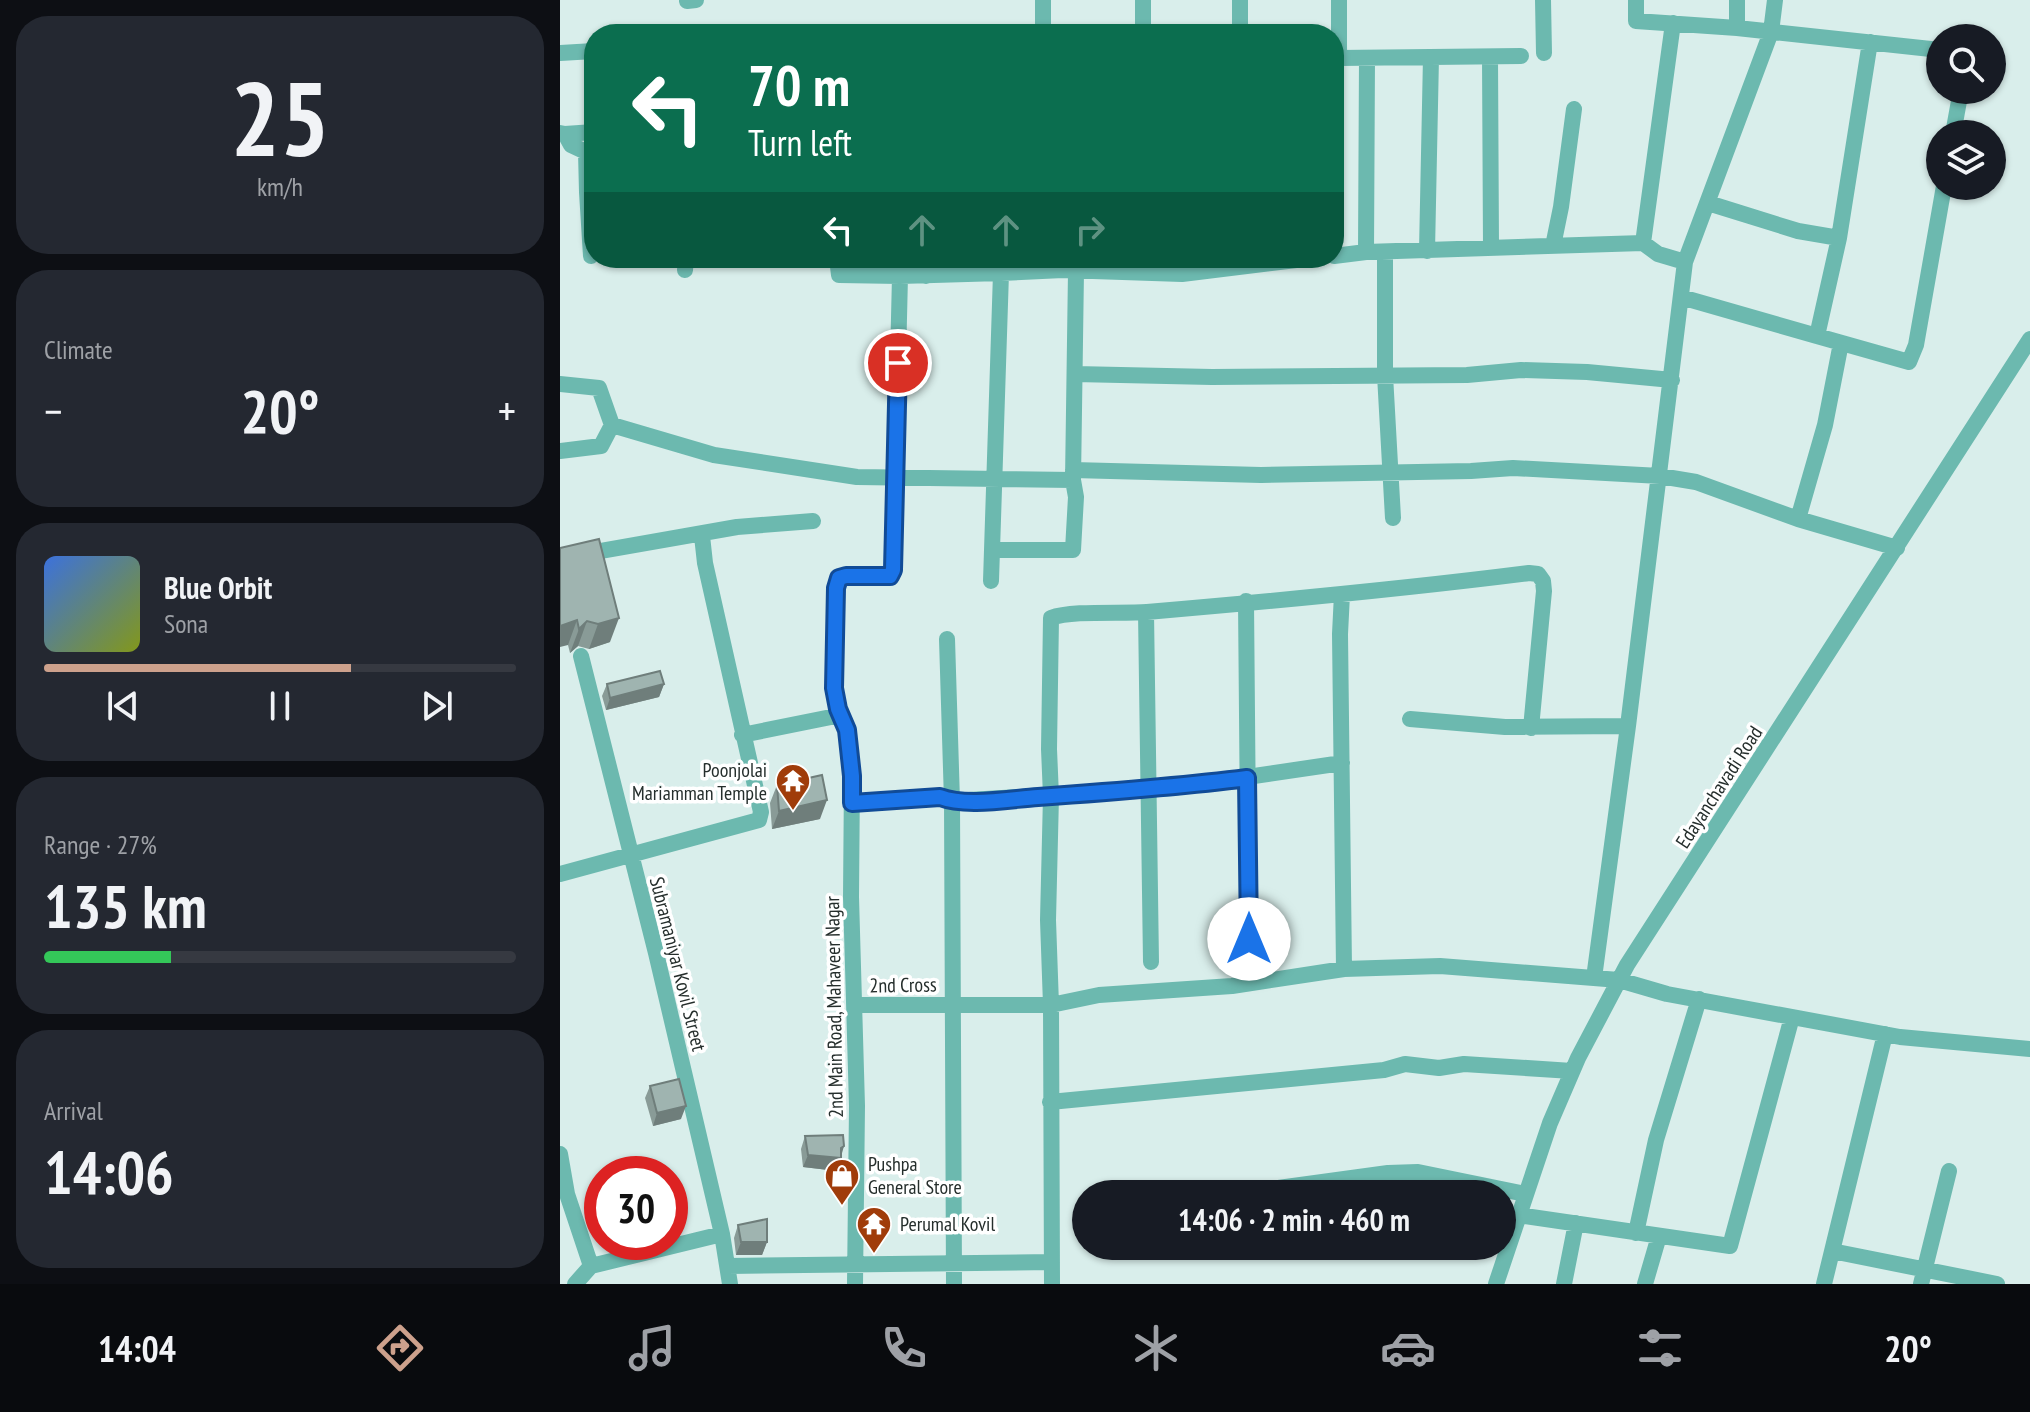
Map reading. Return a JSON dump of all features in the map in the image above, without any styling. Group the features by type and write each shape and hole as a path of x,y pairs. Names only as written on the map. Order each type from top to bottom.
{"street":[{"path":"687,1 696,0"},
{"path":"1043,0 1043,24"},
{"path":"1143,0 1143,24"},
{"path":"1240,0 1240,24"},
{"path":"1339,0 1339,24"},
{"path":"1543,0 1544,53"},
{"path":"1636,0 1636,21 1737,28 1926,48"},
{"path":"1737,0 1737,28"},
{"path":"1594,978 1685,262 1771,32 1775,0"},
{"path":"1643,243 1673,23"},
{"path":"1817,336 1839,238 1870,42"},
{"path":"560,53 584,52"},
{"path":"1344,58 1521,56"},
{"path":"1427,251 1431,57"},
{"path":"1490,57 1491,248"},
{"path":"1366,252 1367,58"},
{"path":"1553,246 1574,109"},
{"path":"563,133 584,132"},
{"path":"563,133 571,145 584,151"},
{"path":"1681,297 1909,362 1916,345 1942,200"},
{"path":"1708,203 1798,231 1839,238"},
{"path":"1344,255 1643,243 1658,254 1685,262"},
{"path":"1385,252 1385,375 1393,518"},
{"path":"838,268 839,275 900,276 1113,268"},
{"path":"926,268 926,276"},
{"path":"1161,268 1208,272 1220,268"},
{"path":"992,550 1073,550 1076,497 1073,475 1076,271"},
{"path":"991,581 1001,273"},
{"path":"895,478 900,276"},
{"name":"Edayanchavadi Road","path":"1496,1284 1550,1123 1572,1071 1619,980 1744,781 2024,361 2030,339"},
{"path":"1798,519 1825,425 1841,343"},
{"path":"1075,374 1212,377 1467,375 1534,371 1587,372 1672,380"},
{"path":"560,384 599,388 612,425 601,446 560,451"},
{"path":"612,425 714,455 857,477 994,479 1073,475 1543,469 1660,476 1696,482 1798,519 1897,548"},
{"name":"2nd Main Road, Mahaveer Nagar","path":"855,1284 857,1106 851,897 852,776 844,722 834,688 836,588 839,578 846,576 890,576 893,570 895,478"},
{"path":"560,558 702,536 737,527 813,521"},
{"path":"560,874 759,820 761,812 742,735 702,536"},
{"path":"1052,1284 1048,920 1051,618 1146,612 1538,574 1544,591 1531,728"},
{"path":"1342,594 1344,969"},
{"path":"1246,601 1249,939"},
{"path":"1146,612 1151,962"},
{"path":"947,639 952,801 954,1284"},
{"name":"Subramaniyar Kovil Street","path":"581,656 656,953 722,1234 730,1284"},
{"path":"1410,719 1531,728 1628,726"},
{"path":"742,735 844,722"},
{"path":"852,803 1148,790 1342,763"},
{"name":"2nd Cross","path":"855,1005 1051,1005 1099,995 1232,986 1344,969 1440,966 1619,980 1667,994 1885,1034 1962,1045 2030,1049"},
{"path":"1636,1233 1656,1140 1699,999"},
{"path":"1518,1215 1730,1246 1792,1017"},
{"path":"1824,1284 1885,1034"},
{"path":"1050,1102 1384,1070 1405,1064 1439,1068 1464,1064 1572,1071"},
{"path":"560,1154 567,1194 591,1266"},
{"path":"1922,1277 1949,1171"},
{"path":"1337,1180 1418,1172 1457,1180"},
{"path":"1516,1192 1525,1194"},
{"path":"1564,1284 1576,1223"},
{"path":"575,1284 591,1266 722,1234"},
{"path":"1651,1283 1659,1236"},
{"path":"1832,1251 1922,1277 1997,1284"},
{"path":"728,1266 1052,1262"}],"building":[{"path":"599,539 619,618 598,624 587,621 579,629 577,620 560,626 560,548"},
{"path":"660,671 664,684 610,698 607,684"},
{"path":"822,775 827,800 779,811 777,785"},
{"path":"679,1079 686,1106 657,1113 650,1086"},
{"path":"843,1135 841,1158 808,1155 805,1136"},
{"path":"767,1219 767,1242 741,1242 738,1225"}],"place":[{"name":"Poonjolai Mariamman Temple","path":"793,812"},
{"name":"Pushpa General Store","path":"842,1207"},
{"name":"Perumal Kovil","path":"874,1255"}],"route":[{"path":"898,363 893,570 890,576 839,578 836,588 834,688 847,730 852,803 940,797 952,801 1013,799 1172,788 1247,778 1249,939"}]}
